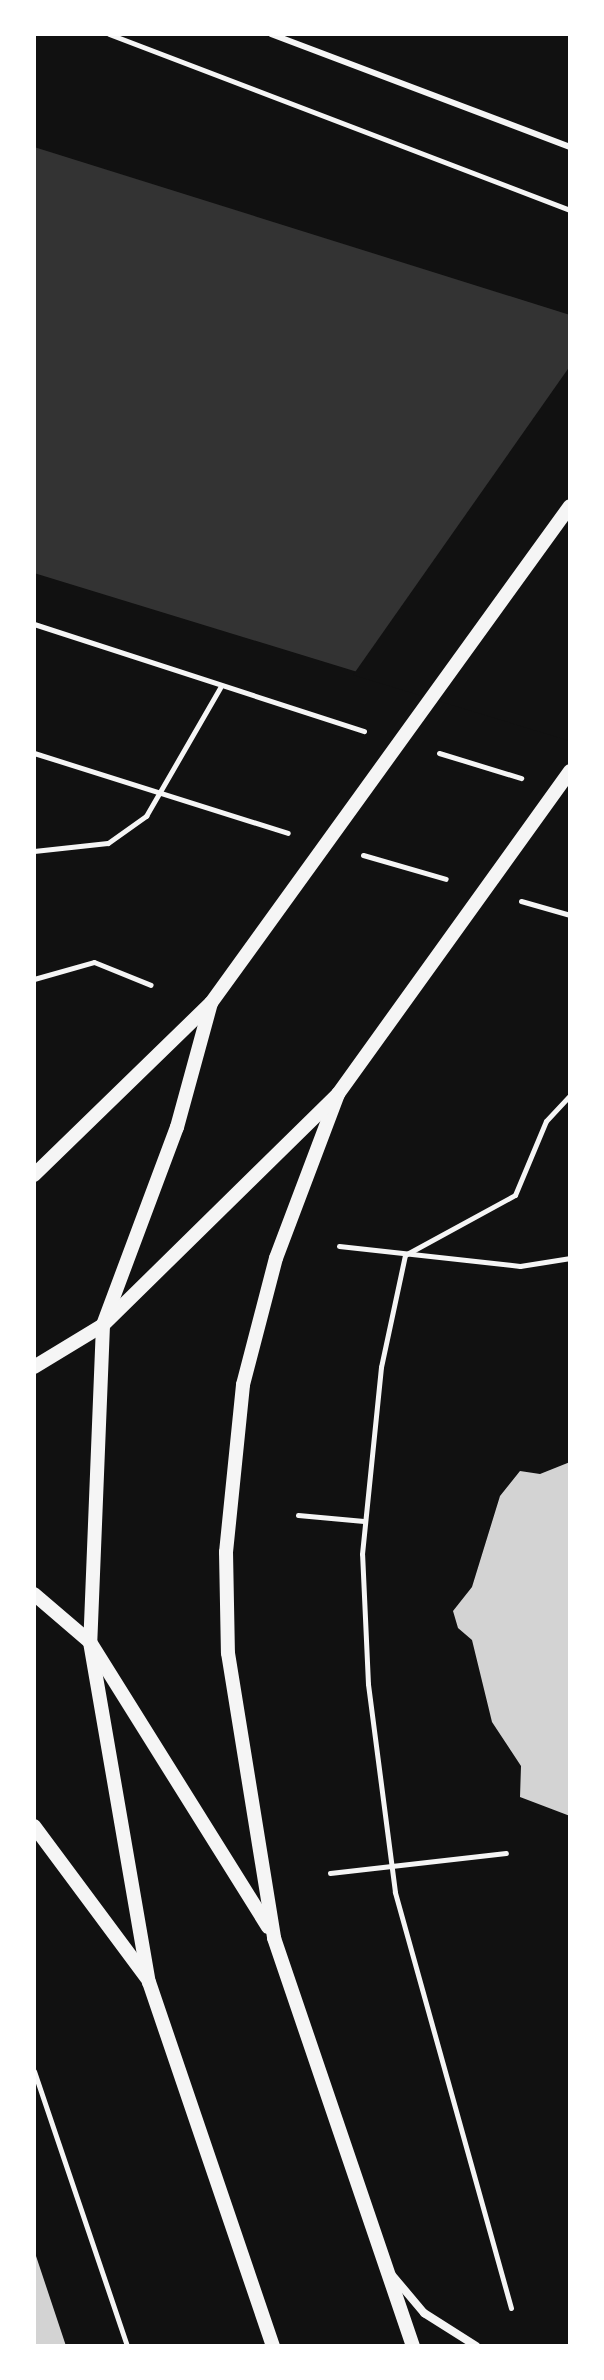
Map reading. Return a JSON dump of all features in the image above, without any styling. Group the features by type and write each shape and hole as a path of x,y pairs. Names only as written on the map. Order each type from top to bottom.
{"street":[{"path":"34,1175 211,1003 570,506"},
{"path":"34,1367 103,1325 338,1094 570,771"},
{"path":"211,1003 177,1127 103,1325 90,1642 149,1982 273,2346"},
{"path":"338,1094 258,1314 231,1485 228,1653 274,1938 413,2346"},
{"path":"34,1594 90,1642 274,1938"},
{"path":"34,1826 149,1982"},
{"path":"385,2267 424,2313 476,2346"}],"lane":[{"path":"271,34 570,147"}],"path":[{"path":"109,34 570,210"},
{"path":"34,624 220,688 372,733"},
{"path":"34,851 108,843 146,816 220,688"},
{"path":"433,751 540,783"},
{"path":"34,753 158,795"},
{"path":"34,979 94,962 151,985"},
{"path":"511,2308 390,1864 368,1684 364,1521 381,1367 405,1255 515,1195 535,1141 570,1095"},
{"path":"339,1246 520,1266 570,1258"},
{"path":"298,1515 364,1521"},
{"path":"330,1873 506,1853"},
{"path":"34,2071 127,2346"}],"shaded area":[{"path":"34,147 570,315 570,737 34,573"}],"pier":[{"path":"570,366 570,741 353,675"}],"building":[{"path":"570,1462 570,1816 520,1797 521,1766 492,1722 472,1640 458,1628 453,1611 472,1587 500,1496 520,1471 540,1474"},
{"path":"35,2253 66,2346 34,2346"}]}
